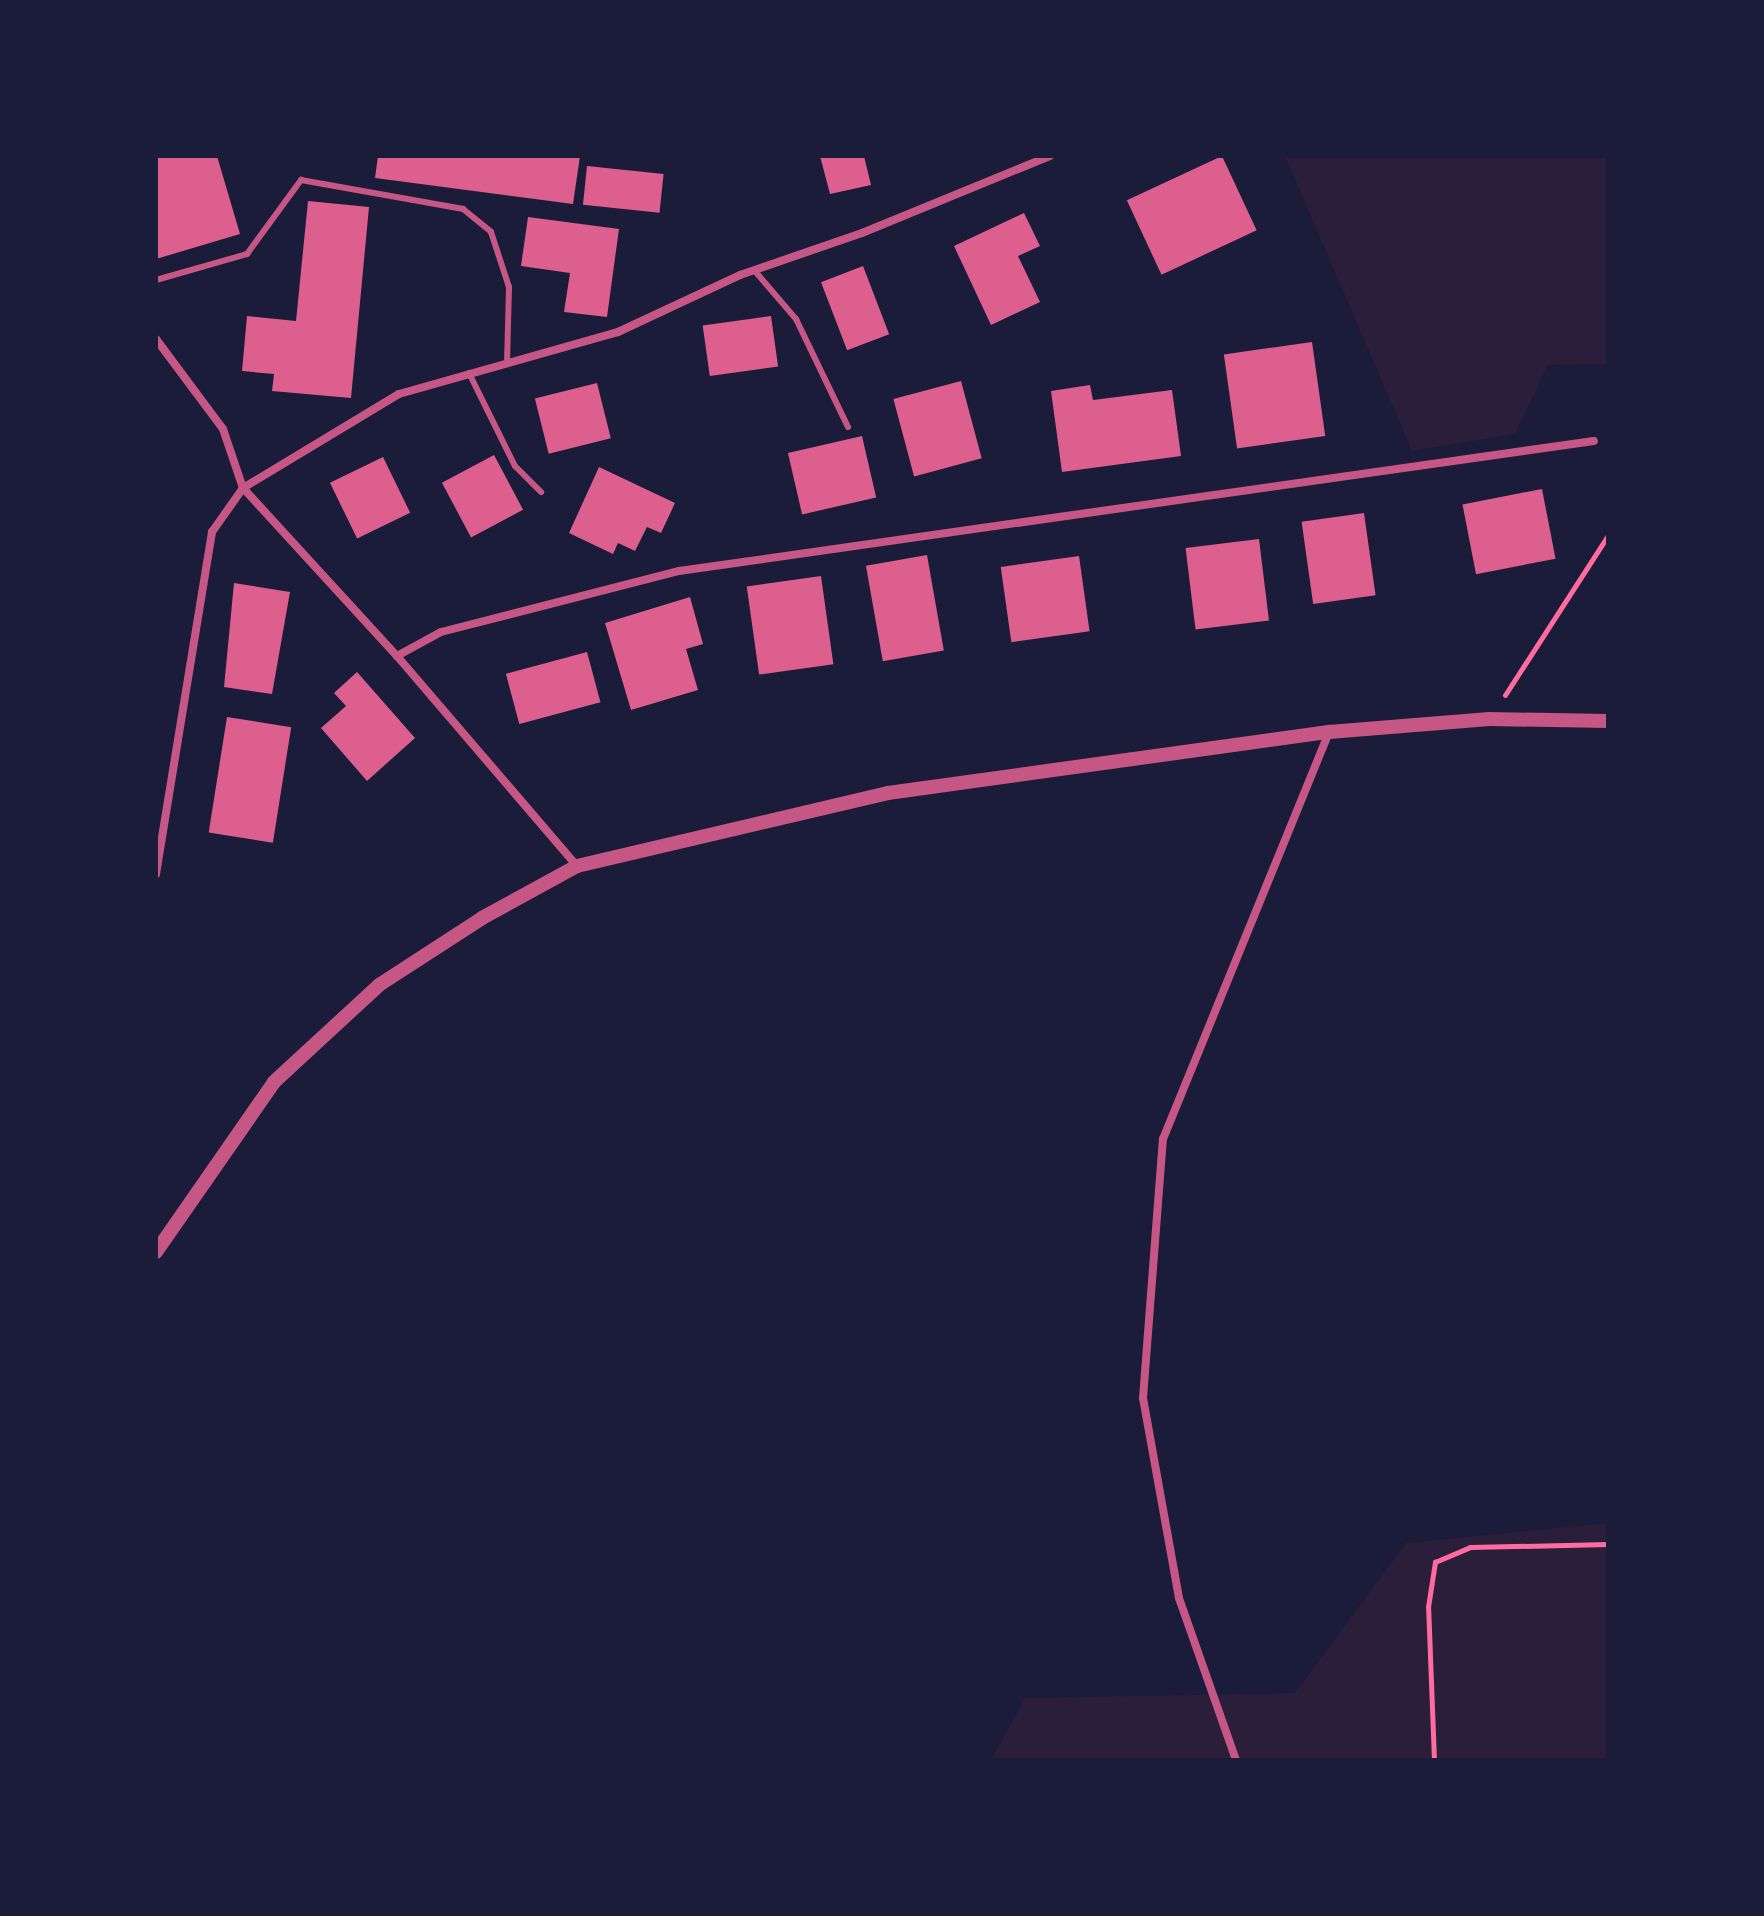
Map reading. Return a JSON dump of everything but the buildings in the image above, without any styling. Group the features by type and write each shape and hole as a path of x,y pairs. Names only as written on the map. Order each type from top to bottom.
{"street":[{"path":"156,874 212,532 243,488 399,394 468,371 618,332 754,270 862,233 1050,156"},
{"path":"156,339 223,429 243,488 397,656 577,866"},
{"path":"397,656 441,632 679,571 1594,441"},
{"path":"156,1252 274,1082 379,985 482,918 577,866 888,793 1329,732 1489,719 1608,721"},
{"path":"1236,1760 1179,1598 1143,1398 1163,1139 1329,732"}],"lane":[{"path":"156,280 247,254 301,180 463,209 491,232 509,287 507,361"},
{"path":"754,270 796,319 848,427"},
{"path":"468,371 515,466 541,492"}],"path":[{"path":"1489,719 1608,535"},
{"path":"1434,1760 1428,1607 1435,1562 1470,1547 1608,1544"}],"shaded area":[{"path":"1285,156 1608,156 1608,364 1548,365 1515,434 1412,451"},
{"path":"1608,1523 1608,1760 991,1760 1025,1698 1295,1693 1406,1543"}]}
